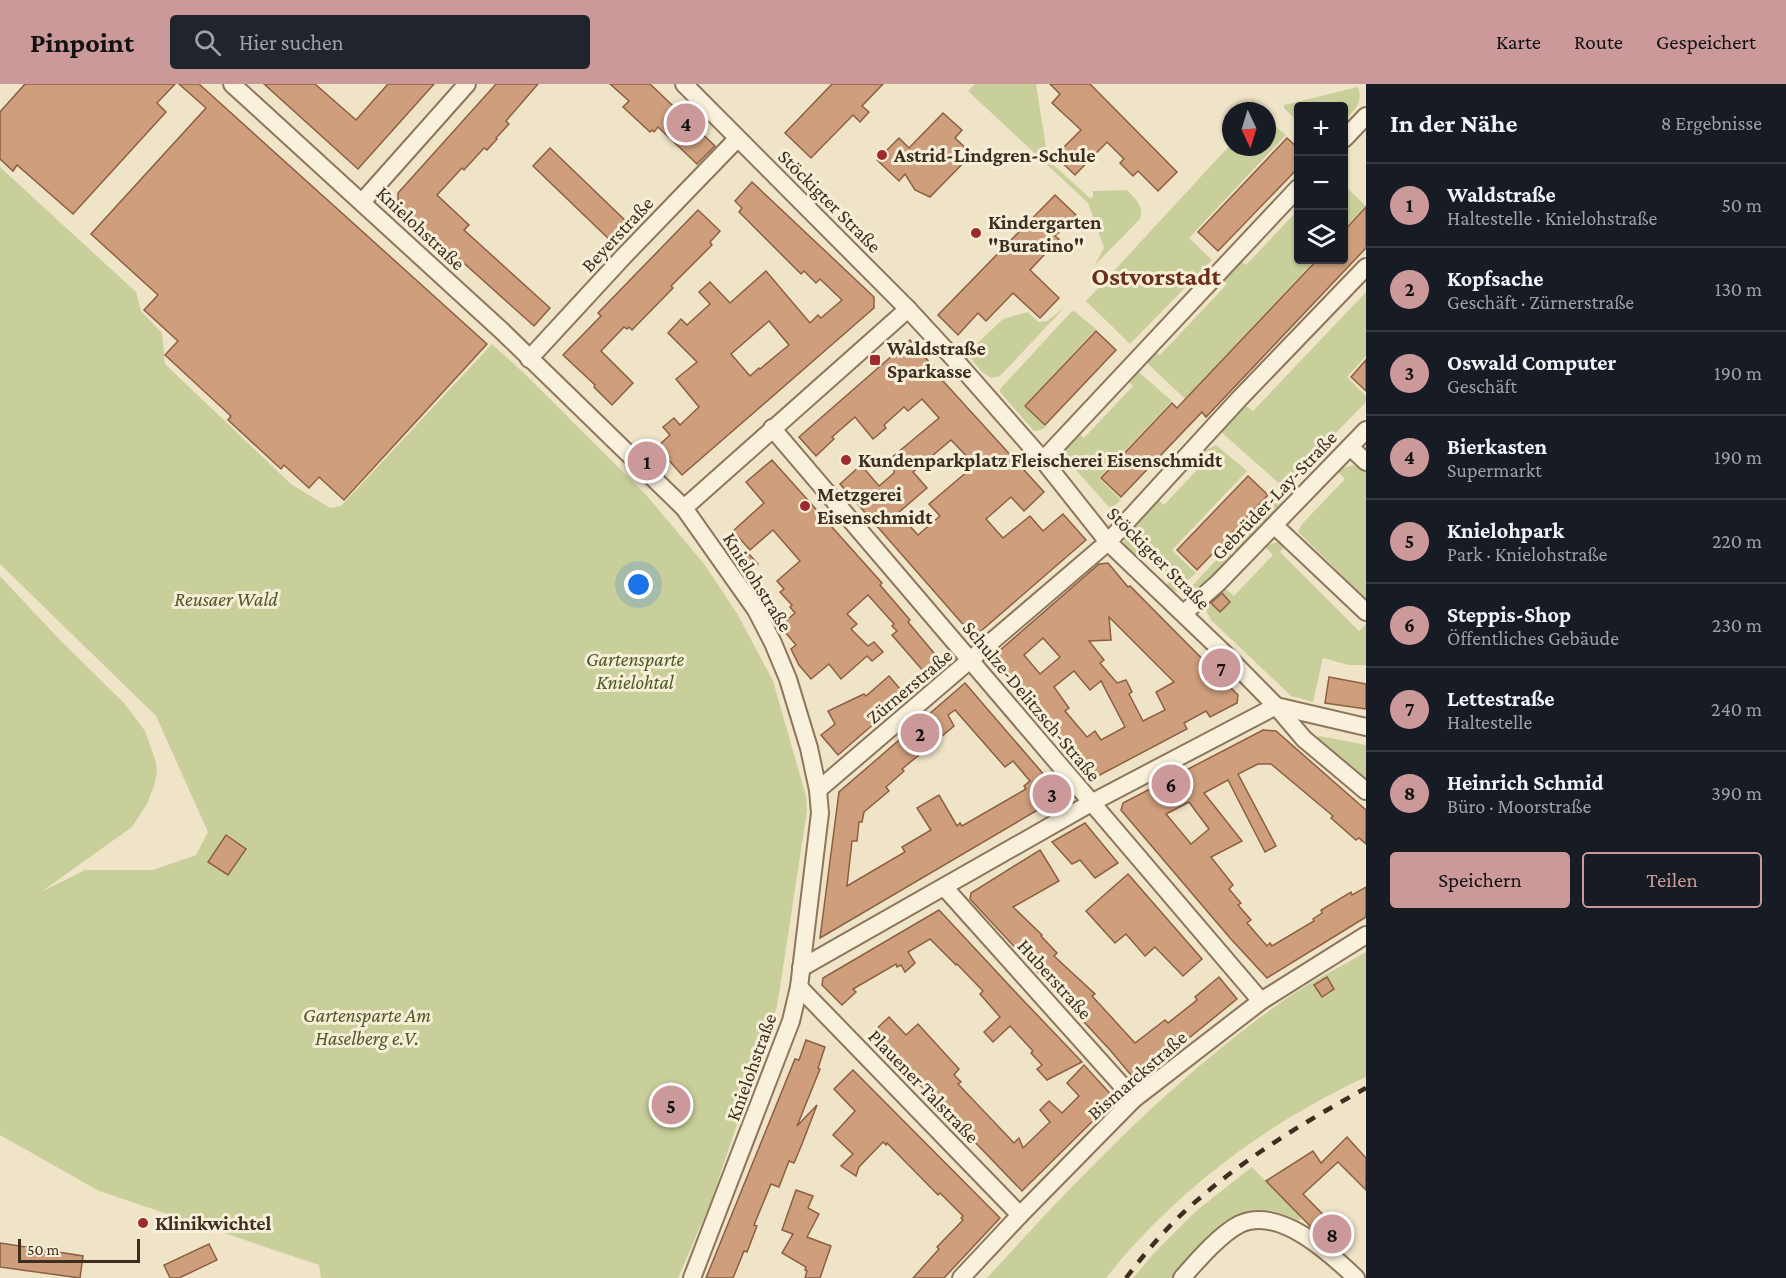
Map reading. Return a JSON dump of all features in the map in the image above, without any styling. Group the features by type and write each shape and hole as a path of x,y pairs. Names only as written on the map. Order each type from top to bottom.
{"street":[{"name":"Knielohstraße","path":"232,84 502,331 684,508 751,602 773,643 788,679 808,748 818,790 820,813 799,987 791,1021 692,1278"},
{"path":"362,202 467,84"},
{"name":"Stöckigter Straße","path":"684,84 908,309 986,393 1108,542 1184,613 1275,706 1304,740 1366,791"},
{"path":"1348,135 1366,116"},
{"name":"Beyerstraße","path":"529,359 737,139"},
{"path":"1043,460 1294,193"},
{"name":"Zürnerstraße","path":"818,790 1108,542 1239,399 1366,267"},
{"path":"684,508 908,309"},
{"name":"Schulze-Delitzsch-Straße","path":"772,428 1261,1001"},
{"name":"Gebrüder-Lay-Straße","path":"1184,613 1218,583 1275,526 1366,430"},
{"path":"1350,447 1366,462"},
{"path":"1275,526 1366,612"},
{"path":"801,968 1091,803 1275,706 1366,727"},
{"name":"Huberstraße","path":"944,887 1134,1099"},
{"name":"Bismarckstraße","path":"961,1278 1134,1099 1261,1001 1366,935"},
{"name":"Plauener Talstraße","path":"799,987 1020,1215"},
{"path":"1182,1278 1226,1234 1241,1224 1259,1219 1288,1226 1356,1278"}],"green space":[{"path":"975,84 1036,84 1048,160 1091,199 1093,191 1127,190 1138,203 1141,210 1140,219 1094,266 1104,248 1088,203 968,91"},
{"path":"1358,87 1360,93 1359,102 1348,117 1348,102 1296,102"},
{"path":"1294,103 1294,118 1284,108 1284,105"},
{"path":"1276,127 1286,135 1276,146"},
{"path":"1222,154 1222,156 1266,156 1189,238 1212,260 1130,344 1086,301"},
{"path":"0,167 136,292 141,311 162,333 165,364 291,484 330,508 341,506 492,344 648,497 705,565 738,615 773,681 806,796 807,811 777,1007 710,1204 678,1278 321,1278 319,1265 99,1191 0,1135 0,576 124,703 145,731 156,762 157,773 154,786 147,804 132,827 41,892 85,870 153,870 196,855 208,832 156,716 0,564"},
{"path":"1348,189 1366,206 1366,212 1363,209 1348,226"},
{"path":"1294,214 1294,264 1311,264 1185,399 1143,359 1152,349 1160,355 1227,284 1220,277 1238,259 1246,265"},
{"path":"1366,292 1366,356 1347,377 1366,396 1366,402 1283,487 1220,431 1245,405 1253,411"},
{"path":"1065,307 1000,376 991,378 982,372 969,356 969,351 1003,319 1028,312 1038,322 1047,321"},
{"path":"1074,311 1096,329 1024,406 1046,427 1034,431 1000,392 1000,389"},
{"path":"1134,368 1172,401 1099,478 1121,500 1113,507 1109,507 1060,452 1074,429 1084,438 1133,386 1124,378"},
{"path":"1216,445 1247,471 1172,550 1196,573 1184,584 1184,592 1174,591 1165,587 1172,579 1146,553 1139,560 1126,548 1124,540 1135,521 1157,499 1164,505 1210,456 1204,451"},
{"path":"1353,465 1366,472 1366,599 1298,532 1302,524 1345,479 1336,470"},
{"path":"1281,499 1284,502 1238,552 1231,547 1274,501"},
{"path":"1281,541 1286,545 1280,552 1359,631 1366,624 1366,665 1349,665 1323,658 1313,702 1291,696 1211,620 1204,606 1224,588 1234,596 1273,555 1264,546"},
{"path":"1227,550 1233,557 1206,586 1190,593 1189,589"},
{"path":"1320,736 1366,745 1366,779 1313,739"},
{"path":"1366,952 1366,1077 1293,1116 1224,1162 1161,1217 1106,1278 987,1278 1129,1130 1205,1061 1287,998"},
{"path":"1252,1167 1301,1218 1298,1221 1277,1212 1257,1210 1241,1213 1225,1221 1211,1233 1171,1278 1133,1278 1196,1211"}],"building":[{"path":"25,84 175,84 157,103 166,112 73,214 17,165 13,171 0,159 0,112"},
{"path":"179,84 199,84 487,344 344,500 319,477 309,488 284,465 281,469 228,420 231,416 165,355 178,341 144,310 158,295 91,234 206,108"},
{"path":"264,84 315,84 356,120 388,84 434,84 358,169"},
{"path":"496,84 538,84 506,121 509,124 487,150 484,148 437,195 469,225 464,230 550,308 534,326 398,204 398,193"},
{"path":"610,84 650,84 715,146 697,164 658,127 654,132 652,130 650,132 623,107 629,101"},
{"path":"832,84 883,84 862,106 869,112 860,122 853,115 811,158 785,133"},
{"path":"1050,84 1090,84 1177,172 1158,191 1138,171 1133,176 1120,163 1124,159 1107,142 1075,175 1055,156 1081,130 1052,103 1060,94"},
{"path":"943,113 962,130 955,138 972,154 930,197 915,190 905,174 899,181 877,160 899,138 909,148"},
{"path":"1287,138 1294,144 1294,172 1218,251 1198,232 1270,156 1276,156 1276,150"},
{"path":"550,148 630,225 613,243 533,166"},
{"path":"752,182 874,297 874,308 682,475 657,447 670,435 663,427 674,418 680,425 699,407 676,379 697,362 668,333 681,319 687,325 710,304 699,292 710,282 730,303 766,271 810,323 818,315 821,318 842,300 820,279 816,283 804,271 801,274 739,212 742,208 735,201","holes":["769,321 789,345 750,376 731,354"]},
{"path":"1055,195 1076,215 1055,236 1059,239 1030,270 1059,298 1040,318 1013,293 986,321 978,313 958,335 938,315"},
{"path":"1366,207 1366,248 1206,417 1202,412 1121,497 1101,478 1172,403 1177,408 1313,264 1348,264 1348,227"},
{"path":"698,210 720,231 710,242 712,245 632,330 624,327 601,351 633,383 612,405 594,387 595,385 563,355 601,316 598,313"},
{"path":"1096,331 1116,350 1045,425 1025,406"},
{"path":"910,340 945,380 943,381 1044,492 1024,511 1011,497 986,519 1003,538 1030,516 1043,531 1063,514 1086,540 974,637 840,484 861,465 879,486 894,473 894,462 891,458 939,418 922,399 908,411 904,407 884,425 886,428 873,439 855,417 832,437 834,439 816,456 799,437","holes":["951,440 975,465 929,504 940,516 918,535 898,513 927,488 913,472"]},
{"path":"1366,360 1366,391 1351,377"},
{"path":"772,460 882,583 880,585 939,659 924,672 892,635 897,631 892,626 894,624 868,595 847,614 857,624 851,629 868,646 874,642 883,652 872,661 867,656 841,679 829,664 811,679 799,665 791,649 796,645 780,626 795,613 790,607 792,605 780,592 784,589 777,581 800,561 773,530 750,550 733,531 764,503 746,482"},
{"path":"1248,476 1268,495 1197,570 1177,550"},
{"path":"748,553 758,564 748,572 738,561"},
{"path":"1108,563 1128,587 1130,586 1238,695 1237,703 1210,717 1206,711 1184,723 1187,729 1094,778 991,658 1099,564","holes":["1109,617 1174,682 1156,692 1165,710 1143,721 1129,694 1132,692 1126,680 1117,683 1100,663 1104,660 1089,641 1111,640","1043,638 1060,657 1040,674 1024,655","1074,671 1090,690 1101,681 1125,727 1101,740 1095,731 1087,737 1065,711 1069,708 1054,687"]},
{"path":"1222,593 1230,602 1220,612 1211,603"},
{"path":"889,676 906,696 838,755 821,735 835,724 828,711 864,694 866,696"},
{"path":"1329,677 1366,684 1366,709 1325,703"},
{"path":"965,683 1058,791 1058,798 820,938 839,792","holes":["955,710 1005,767 1013,761 1030,781 1024,786 1026,789 962,826 960,823 957,826 939,795 917,808 931,830 902,847 905,852 847,886 852,841 857,841 859,822 862,822 864,812 889,791 886,787 904,771 902,769 954,726 948,715"]},
{"path":"1263,730 1276,731 1366,810 1366,844 1359,838 1356,840 1331,818 1333,816 1271,764 1258,764 1238,774 1276,846 1265,852 1228,780 1204,793 1242,841 1211,857 1233,885 1229,889 1241,903 1238,905 1251,920 1247,923 1267,946 1270,943 1272,946 1314,921 1313,919 1322,913 1321,910 1351,892 1352,895 1366,887 1366,917 1267,978 1121,810 1123,803","holes":["1189,802 1209,829 1191,844 1166,814"]},
{"path":"1085,823 1118,863 1095,878 1080,860 1072,864 1052,842"},
{"path":"226,835 246,849 228,875 208,862"},
{"path":"1040,850 1059,881 1013,907 1042,935 1057,953 1054,956 1095,994 1092,996 1135,1043 1165,1020 1168,1023 1197,1000 1195,997 1219,977 1237,999 1136,1081 970,899 971,893"},
{"path":"1128,874 1202,959 1183,976 1155,947 1145,956 1126,934 1115,943 1086,911"},
{"path":"939,910 1082,1062 1047,1080 1037,1069 1042,1065 1031,1053 1033,1051 1010,1026 993,1042 984,1032 1000,1017 980,994 983,991 930,939 908,952 915,963 905,972 901,965 897,967 896,964 853,989 856,992 842,1005 822,985 823,978"},
{"path":"1327,977 1334,989 1322,997 1314,985"},
{"path":"889,1017 906,1035 918,1024 959,1069 954,1075 961,1082 958,1084 1014,1143 1019,1138 1023,1148 1050,1122 1040,1110 1049,1101 1062,1113 1079,1096 1067,1083 1084,1065 1115,1099 1022,1191 871,1034"},
{"path":"806,1040 825,1047 818,1068 820,1069 797,1126 817,1105 802,1144 794,1163 789,1161 779,1187 771,1184 754,1225 757,1226 747,1252 744,1251 733,1278 706,1278 795,1059 799,1060"},
{"path":"853,1070 1000,1218 944,1278 913,1278 939,1249 937,1247 963,1220 961,1218 963,1216 940,1193 938,1195 887,1143 886,1145 883,1142 859,1167 856,1176 841,1166 853,1154 833,1135 855,1111 834,1089"},
{"path":"1347,1137 1366,1158 1366,1190 1338,1162 1303,1194 1348,1240 1340,1249 1313,1229 1266,1181 1313,1151 1321,1163"},
{"path":"796,1190 813,1196 808,1208 819,1214 807,1237 831,1246 820,1278 805,1278 806,1267 782,1253 793,1234 782,1230"},
{"path":"0,1243 83,1256 80,1278 0,1267"},
{"path":"209,1244 217,1260 179,1278 170,1278 164,1265"}],"railway":[{"path":"1126,1278 1171,1225 1220,1181 1280,1138 1366,1088"}],"place":[{"name":"Bierkasten","path":"686,123"},
{"name":"Astrid-Lindgren-Schule","path":"882,155"},
{"name":"Kindergarten \"Buratino\"","path":"976,233"},
{"name":"Waldstraße Sparkasse","path":"875,360"},
{"name":"Kundenparkplatz Fleischerei Eisenschmidt","path":"846,460"},
{"name":"Waldstraße","path":"647,461"},
{"name":"Metzgerei Eisenschmidt","path":"805,506"},
{"name":"Lettestraße","path":"1221,668"},
{"name":"Kopfsache","path":"920,733"},
{"name":"Steppis-Shop","path":"1171,784"},
{"name":"Oswald Computer","path":"1052,794"},
{"name":"Knielohpark","path":"671,1105"},
{"name":"Klinikwichtel","path":"143,1223"},
{"name":"Heinrich Schmid","path":"1332,1234"}],"district":[{"name":"Ostvorstadt","path":"1156,276"}],"park label":[{"name":"Reusaer Wald","path":"226,599"},
{"name":"Gartensparte Knielohtal","path":"635,670"},
{"name":"Gartensparte Am Haselberg e.V.","path":"367,1026"}]}
